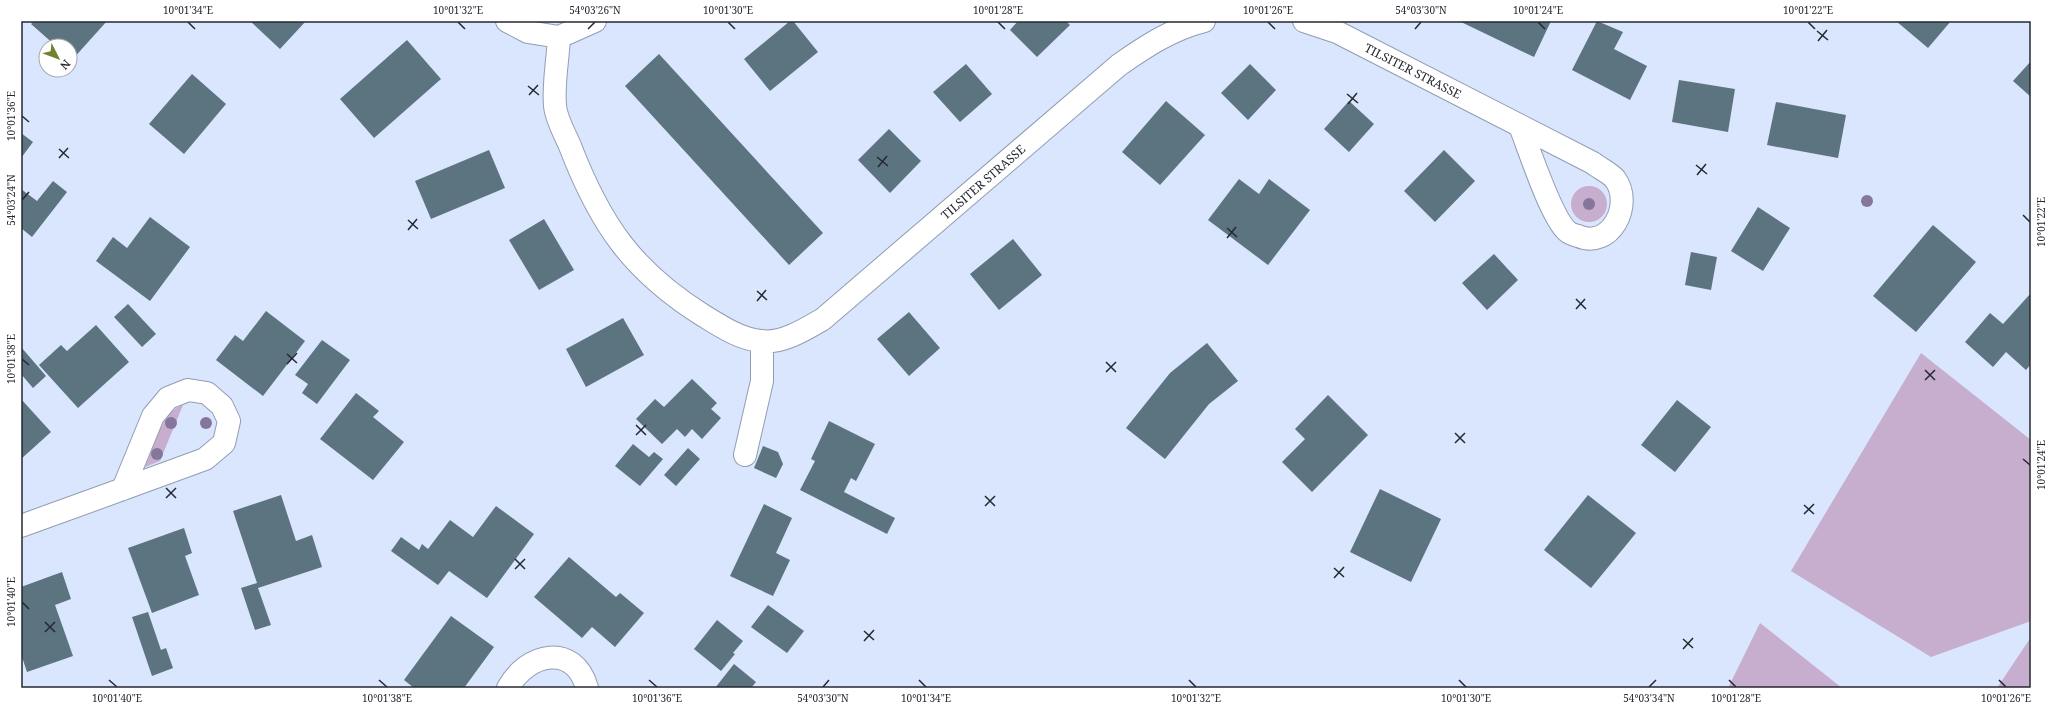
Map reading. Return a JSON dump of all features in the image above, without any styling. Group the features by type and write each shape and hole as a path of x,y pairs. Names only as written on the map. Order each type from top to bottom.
{"street":[{"path":"506,21 528,32 559,37 595,21"},
{"name":"TILSITER STRASSE","path":"559,37 555,108 584,184 605,222 627,252 656,282 689,306 732,333 762,342 794,336 823,319 1119,65 1152,42 1188,25 1204,21"},
{"name":"TILSITER STRASSE","path":"1304,21 1337,32 1593,163 1615,179 1624,201 1617,223 1602,236 1584,239 1567,232 1556,217 1520,126"},
{"path":"745,456 762,381 762,342"},
{"path":"21,526 123,489 205,459 224,444 229,421 222,406 207,393 188,390 168,398 153,416 123,489"},
{"path":"508,688 518,672 532,661 547,656 563,659 575,667 587,688"}],"shaded area":[{"path":"1593,186 1602,191 1606,197 1606,211 1602,217 1593,222 1585,222 1576,217 1572,211 1571,200 1576,191 1582,187"},
{"path":"1921,353 2031,440 2031,621 1931,657 1791,571"},
{"path":"183,405 160,461 145,467 155,440 164,422 175,409"},
{"path":"1760,623 1842,688 1728,688"},
{"path":"2031,637 2031,688 1997,688"}],"building":[{"path":"34,21 107,21 78,53 78,38 47,38 31,24"},
{"path":"250,21 306,21 280,49"},
{"path":"790,21 793,21 818,52 770,91 744,59"},
{"path":"1018,21 1066,21 1070,25 1037,57 1010,30"},
{"path":"1459,21 1551,21 1534,57"},
{"path":"1597,21 1623,32 1614,49 1647,66 1630,100 1572,70"},
{"path":"1896,21 1951,21 1928,48"},
{"path":"407,40 441,79 374,138 340,99"},
{"path":"659,54 823,233 789,265 625,86"},
{"path":"2031,61 2031,97 2013,81"},
{"path":"966,64 992,94 960,122 933,92"},
{"path":"1250,64 1276,90 1248,120 1221,93"},
{"path":"192,74 226,104 184,154 149,124"},
{"path":"1679,80 1735,89 1728,132 1672,122"},
{"path":"1166,101 1205,135 1160,185 1122,152"},
{"path":"1349,101 1374,124 1349,152 1324,129"},
{"path":"1776,102 1846,115 1838,158 1767,145"},
{"path":"889,129 921,161 890,193 858,160"},
{"path":"21,133 33,142 21,158"},
{"path":"489,150 505,188 431,219 415,181"},
{"path":"1444,150 1475,181 1435,222 1404,191"},
{"path":"1239,179 1259,194 1269,179 1310,210 1268,265 1208,220"},
{"path":"53,181 67,192 32,237 21,228 21,189 37,201"},
{"path":"1758,207 1790,228 1763,271 1731,251"},
{"path":"150,217 190,247 150,301 96,261 113,237 127,248"},
{"path":"544,219 574,270 539,290 509,240"},
{"path":"1933,225 1976,262 1916,332 1873,296"},
{"path":"1013,239 1042,275 999,310 970,274"},
{"path":"1691,252 1717,257 1711,290 1685,285"},
{"path":"1494,254 1518,280 1487,310 1462,283"},
{"path":"2031,293 2031,364 2026,370 2006,352 1993,367 1965,342 1990,313 2003,324"},
{"path":"128,304 156,334 142,347 114,317"},
{"path":"266,311 305,341 263,396 216,360 235,335 243,341"},
{"path":"909,312 940,348 909,376 877,339"},
{"path":"623,318 644,355 586,387 566,349"},
{"path":"96,325 129,362 78,408 39,365 61,345 67,351"},
{"path":"322,340 350,360 317,404 302,393 308,384 295,375"},
{"path":"1207,343 1238,381 1209,404 1165,459 1126,428 1170,373"},
{"path":"21,347 46,376 33,388 21,374"},
{"path":"692,379 717,403 711,409 721,418 702,439 692,429 685,437 677,429 662,444 636,419 655,399 664,407"},
{"path":"356,393 379,411 373,417 404,442 373,480 320,439"},
{"path":"1328,395 1368,435 1312,492 1282,462 1305,439 1295,429"},
{"path":"21,399 51,432 21,459"},
{"path":"1677,400 1711,427 1675,472 1641,445"},
{"path":"829,421 875,444 856,481 851,478 844,492 895,518 887,534 800,490 815,461 811,459"},
{"path":"633,444 649,457 654,452 663,459 640,486 615,466"},
{"path":"763,446 778,452 783,464 776,478 754,468"},
{"path":"688,448 700,459 676,486 664,475"},
{"path":"1380,489 1441,519 1411,582 1350,552"},
{"path":"281,495 296,541 312,535 322,567 258,588 271,625 255,630 241,588 257,583 233,511"},
{"path":"1588,495 1636,533 1591,588 1544,550"},
{"path":"764,504 792,518 776,553 790,560 773,596 730,576"},
{"path":"496,506 534,534 487,598 449,571 438,585 391,551 401,537 419,550 422,544 428,549 450,520 473,537"},
{"path":"184,528 192,553 185,556 199,595 152,613 128,548"},
{"path":"569,557 616,597 620,593 644,613 615,647 592,627 582,638 534,597"},
{"path":"62,572 71,599 55,605 73,656 27,672 21,654 21,587"},
{"path":"768,605 804,631 787,653 751,627"},
{"path":"148,612 161,650 166,648 173,668 152,676 132,617"},
{"path":"451,616 494,647 464,688 414,688 404,680"},
{"path":"717,620 743,641 733,653 735,654 721,671 694,649"},
{"path":"734,664 756,682 751,688 715,688"}]}
